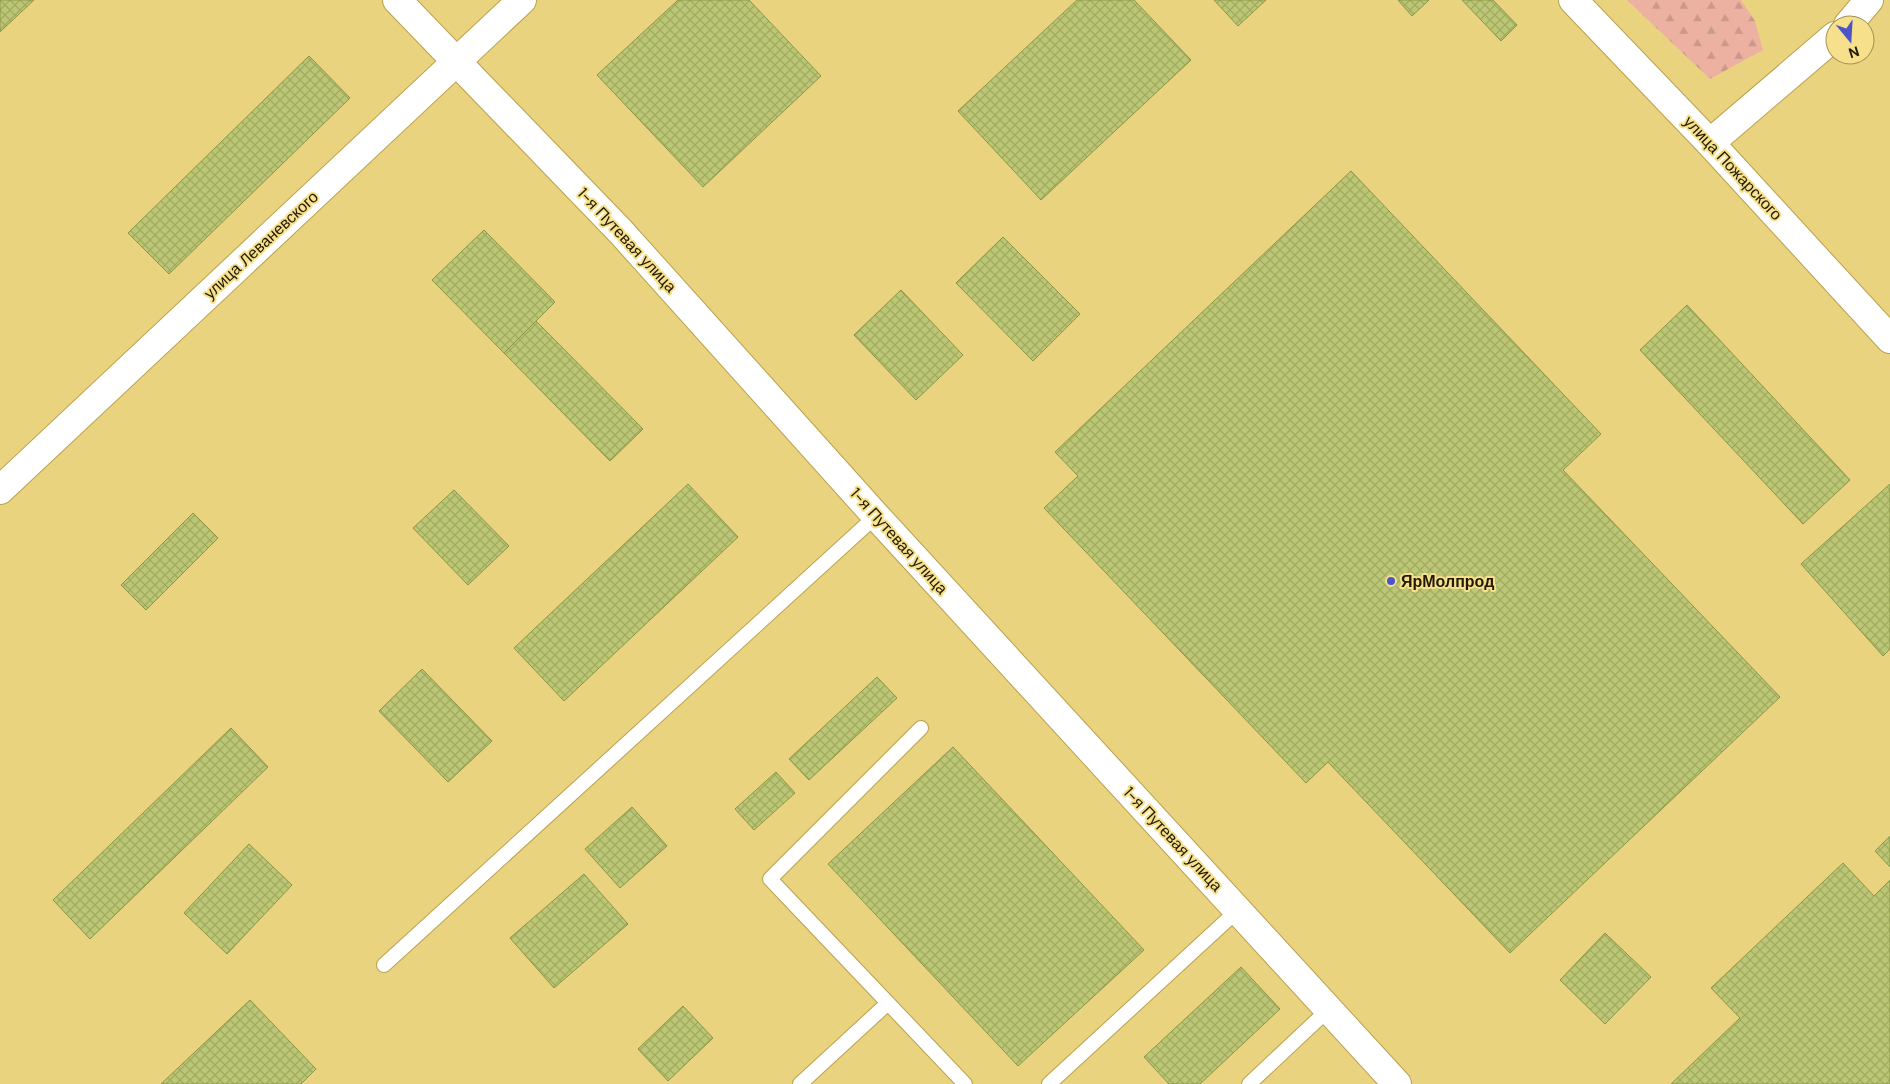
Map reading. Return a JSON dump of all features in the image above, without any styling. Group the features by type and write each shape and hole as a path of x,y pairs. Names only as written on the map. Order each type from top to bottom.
{"street":[{"name":"1-я Путевая улица","path":"397,0 621,232 876,516 1397,1084"},
{"name":"улица Леваневского","path":"0,490 522,0"},
{"name":"улица Пожарского","path":"1573,0 1710,143 1890,339"},
{"path":"1856,15 1869,0"},
{"path":"1710,143 1825,45"}],"lane":[{"path":"384,965 876,516"},
{"path":"922,728 770,878 965,1084"},
{"path":"1049,1084 1238,910"},
{"path":"800,1084 888,1003"},
{"path":"1249,1084 1329,1009"}],"green space":[{"path":"1627,0 1741,0 1755,21 1763,50 1710,79"}],"building":[{"path":"0,0 34,0 0,32"},
{"path":"678,0 749,0 821,76 703,187 597,75"},
{"path":"1077,0 1134,0 1191,60 1041,200 958,111"},
{"path":"1214,0 1266,0 1238,26"},
{"path":"1398,0 1429,0 1412,16"},
{"path":"1462,0 1493,0 1517,25 1501,41"},
{"path":"309,56 350,98 169,274 128,233"},
{"name":"ЯрМолпрод","path":"1351,171 1601,434 1563,470 1780,697 1510,953 1328,762 1306,783 1044,508 1078,476 1055,452"},
{"path":"484,230 555,302 504,353 432,280"},
{"path":"1003,237 1080,314 1033,361 956,283"},
{"path":"901,290 963,355 916,400 854,335"},
{"path":"1687,305 1850,480 1803,524 1640,350"},
{"path":"536,321 643,429 610,461 504,353"},
{"path":"688,484 738,537 564,701 514,648"},
{"path":"1890,484 1890,649 1883,656 1801,564"},
{"path":"454,490 509,546 468,585 413,528"},
{"path":"193,513 218,538 146,610 121,585"},
{"path":"422,669 492,741 448,782 379,711"},
{"path":"877,677 897,698 809,780 789,759"},
{"path":"231,728 268,767 90,939 53,900"},
{"path":"953,747 1144,950 1018,1066 828,864"},
{"path":"776,772 795,793 754,830 735,809"},
{"path":"632,807 667,846 620,888 585,849"},
{"path":"1890,836 1890,867 1875,851"},
{"path":"249,844 292,885 227,954 184,913"},
{"path":"1843,863 1874,896 1890,880 1890,1084 1671,1084 1740,1018 1711,988"},
{"path":"584,874 628,924 554,988 510,938"},
{"path":"1605,933 1651,977 1605,1024 1560,980"},
{"path":"1241,967 1280,1009 1200,1084 1169,1084 1144,1057"},
{"path":"250,1000 316,1069 301,1084 161,1084"},
{"path":"683,1006 713,1038 668,1081 638,1049"}],"place":[{"name":"ЯрМолпрод","path":"1391,581"}]}
